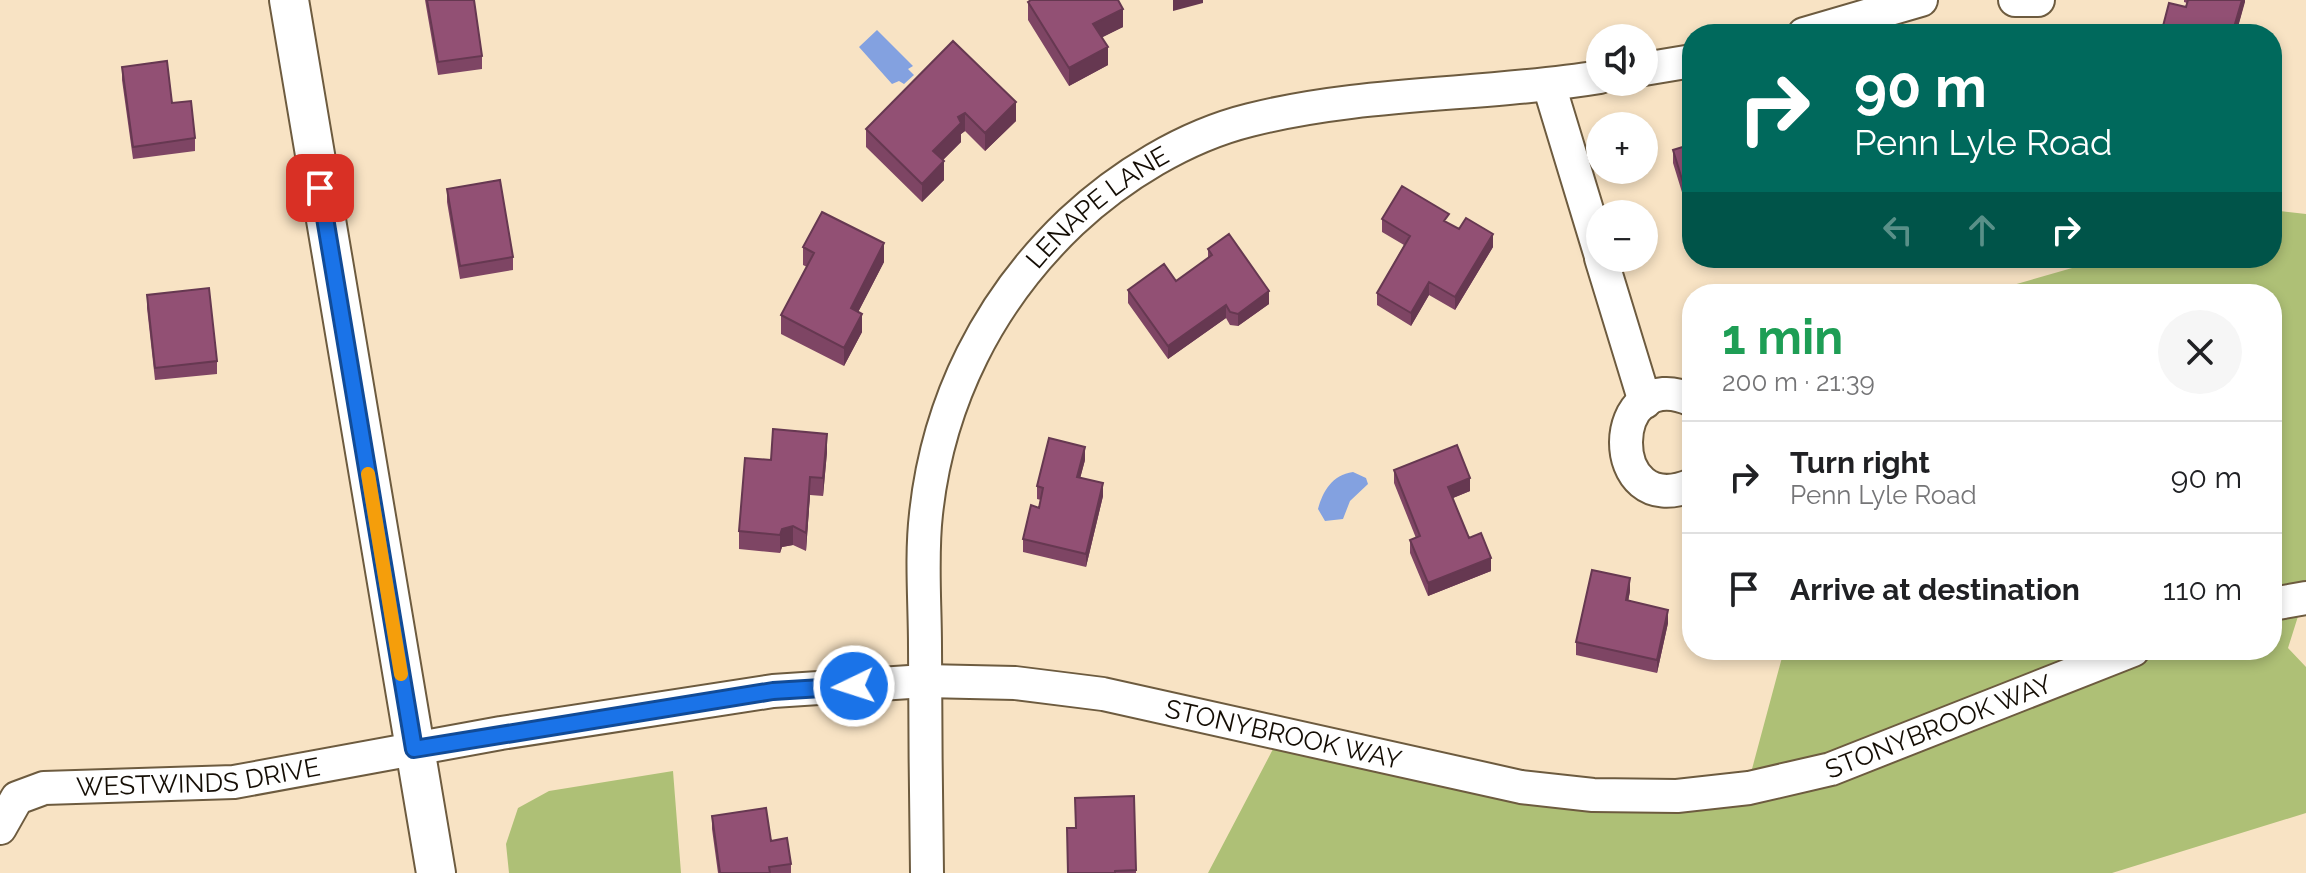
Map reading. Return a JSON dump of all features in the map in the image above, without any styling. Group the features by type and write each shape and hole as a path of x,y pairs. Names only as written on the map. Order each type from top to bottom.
{"street":[{"path":"289,0 436,873"},
{"path":"1838,24 1921,0"},
{"path":"2015,0 2038,0"},
{"path":"1658,67 1682,63"},
{"name":"LENAPE LANE","path":"927,873 925,516 935,454 954,393 977,342 1010,289 1086,207 1131,174 1187,143 1246,121 1308,106 1586,79"},
{"path":"1549,85 1586,207"},
{"path":"1606,272 1645,402"},
{"path":"1682,398 1672,395 1645,402 1628,422 1623,444 1628,463 1637,476 1651,486 1665,490 1682,487"},
{"path":"2282,602 2306,598"},
{"name":"STONYBROOK WAY","path":"414,749 773,691 925,681 1015,683 1103,694 1521,787 1593,795 1677,796 1749,788 1831,769 2108,660"},
{"name":"WESTWINDS DRIVE","path":"0,828 17,798 44,788 234,782 414,749"}],"green space":[{"path":"2282,211 2306,214 2306,591 2288,648 2306,667 2306,813 2112,873 1208,873 1282,732 1536,790 1745,795 1781,660 2282,660 2282,284 2017,284 2072,268 2282,268"},
{"path":"673,771 681,873 509,873 506,844 518,808 549,791"}],"water":[{"path":"877,30 913,66 908,69 914,75 904,84 899,81 892,84 859,47"},
{"path":"1353,472 1366,478 1368,484 1350,501 1343,519 1325,521 1318,509 1326,490 1334,480"}],"building":[{"path":"427,0 474,0 482,56 438,62"},
{"path":"1118,0 1123,9 1093,24 1108,47 1069,68 1028,2"},
{"path":"2188,0 2242,0 2235,24 2164,24 2169,3 2186,7"},
{"path":"953,41 1016,102 985,133 965,113 958,117 961,123 933,151 944,161 922,184 866,129"},
{"path":"167,61 172,103 191,101 195,138 133,147 122,67"},
{"path":"1682,147 1682,179 1673,150"},
{"path":"500,180 513,257 460,266 447,189"},
{"path":"1402,186 1449,214 1444,221 1459,229 1466,218 1493,234 1455,297 1429,282 1411,313 1377,293 1410,236 1382,219"},
{"path":"822,212 884,243 851,308 862,314 844,348 781,315 814,253 803,247"},
{"path":"1229,234 1269,291 1238,314 1230,312 1226,305 1168,346 1128,290 1164,264 1176,281 1212,255 1208,249"},
{"path":"209,288 217,361 155,368 147,295"},
{"path":"773,429 827,434 823,478 810,477 806,533 793,526 782,529 780,535 739,531 745,458 771,460"},
{"path":"1049,438 1085,447 1077,477 1103,483 1086,554 1023,539 1031,505 1039,508 1043,488 1037,486"},
{"path":"1457,445 1470,478 1448,487 1469,538 1481,533 1491,558 1428,583 1410,540 1420,536 1394,470"},
{"path":"1592,570 1630,578 1626,600 1668,610 1657,660 1576,642"},
{"path":"1134,796 1136,870 1068,873 1067,828 1076,828 1075,798"},
{"path":"766,808 771,841 787,838 791,864 769,867 770,873 720,873 712,816"}],"slow traffic":[{"path":"368,474 401,674"}],"route":[{"path":"320,188 414,749 773,691 854,686"}]}
